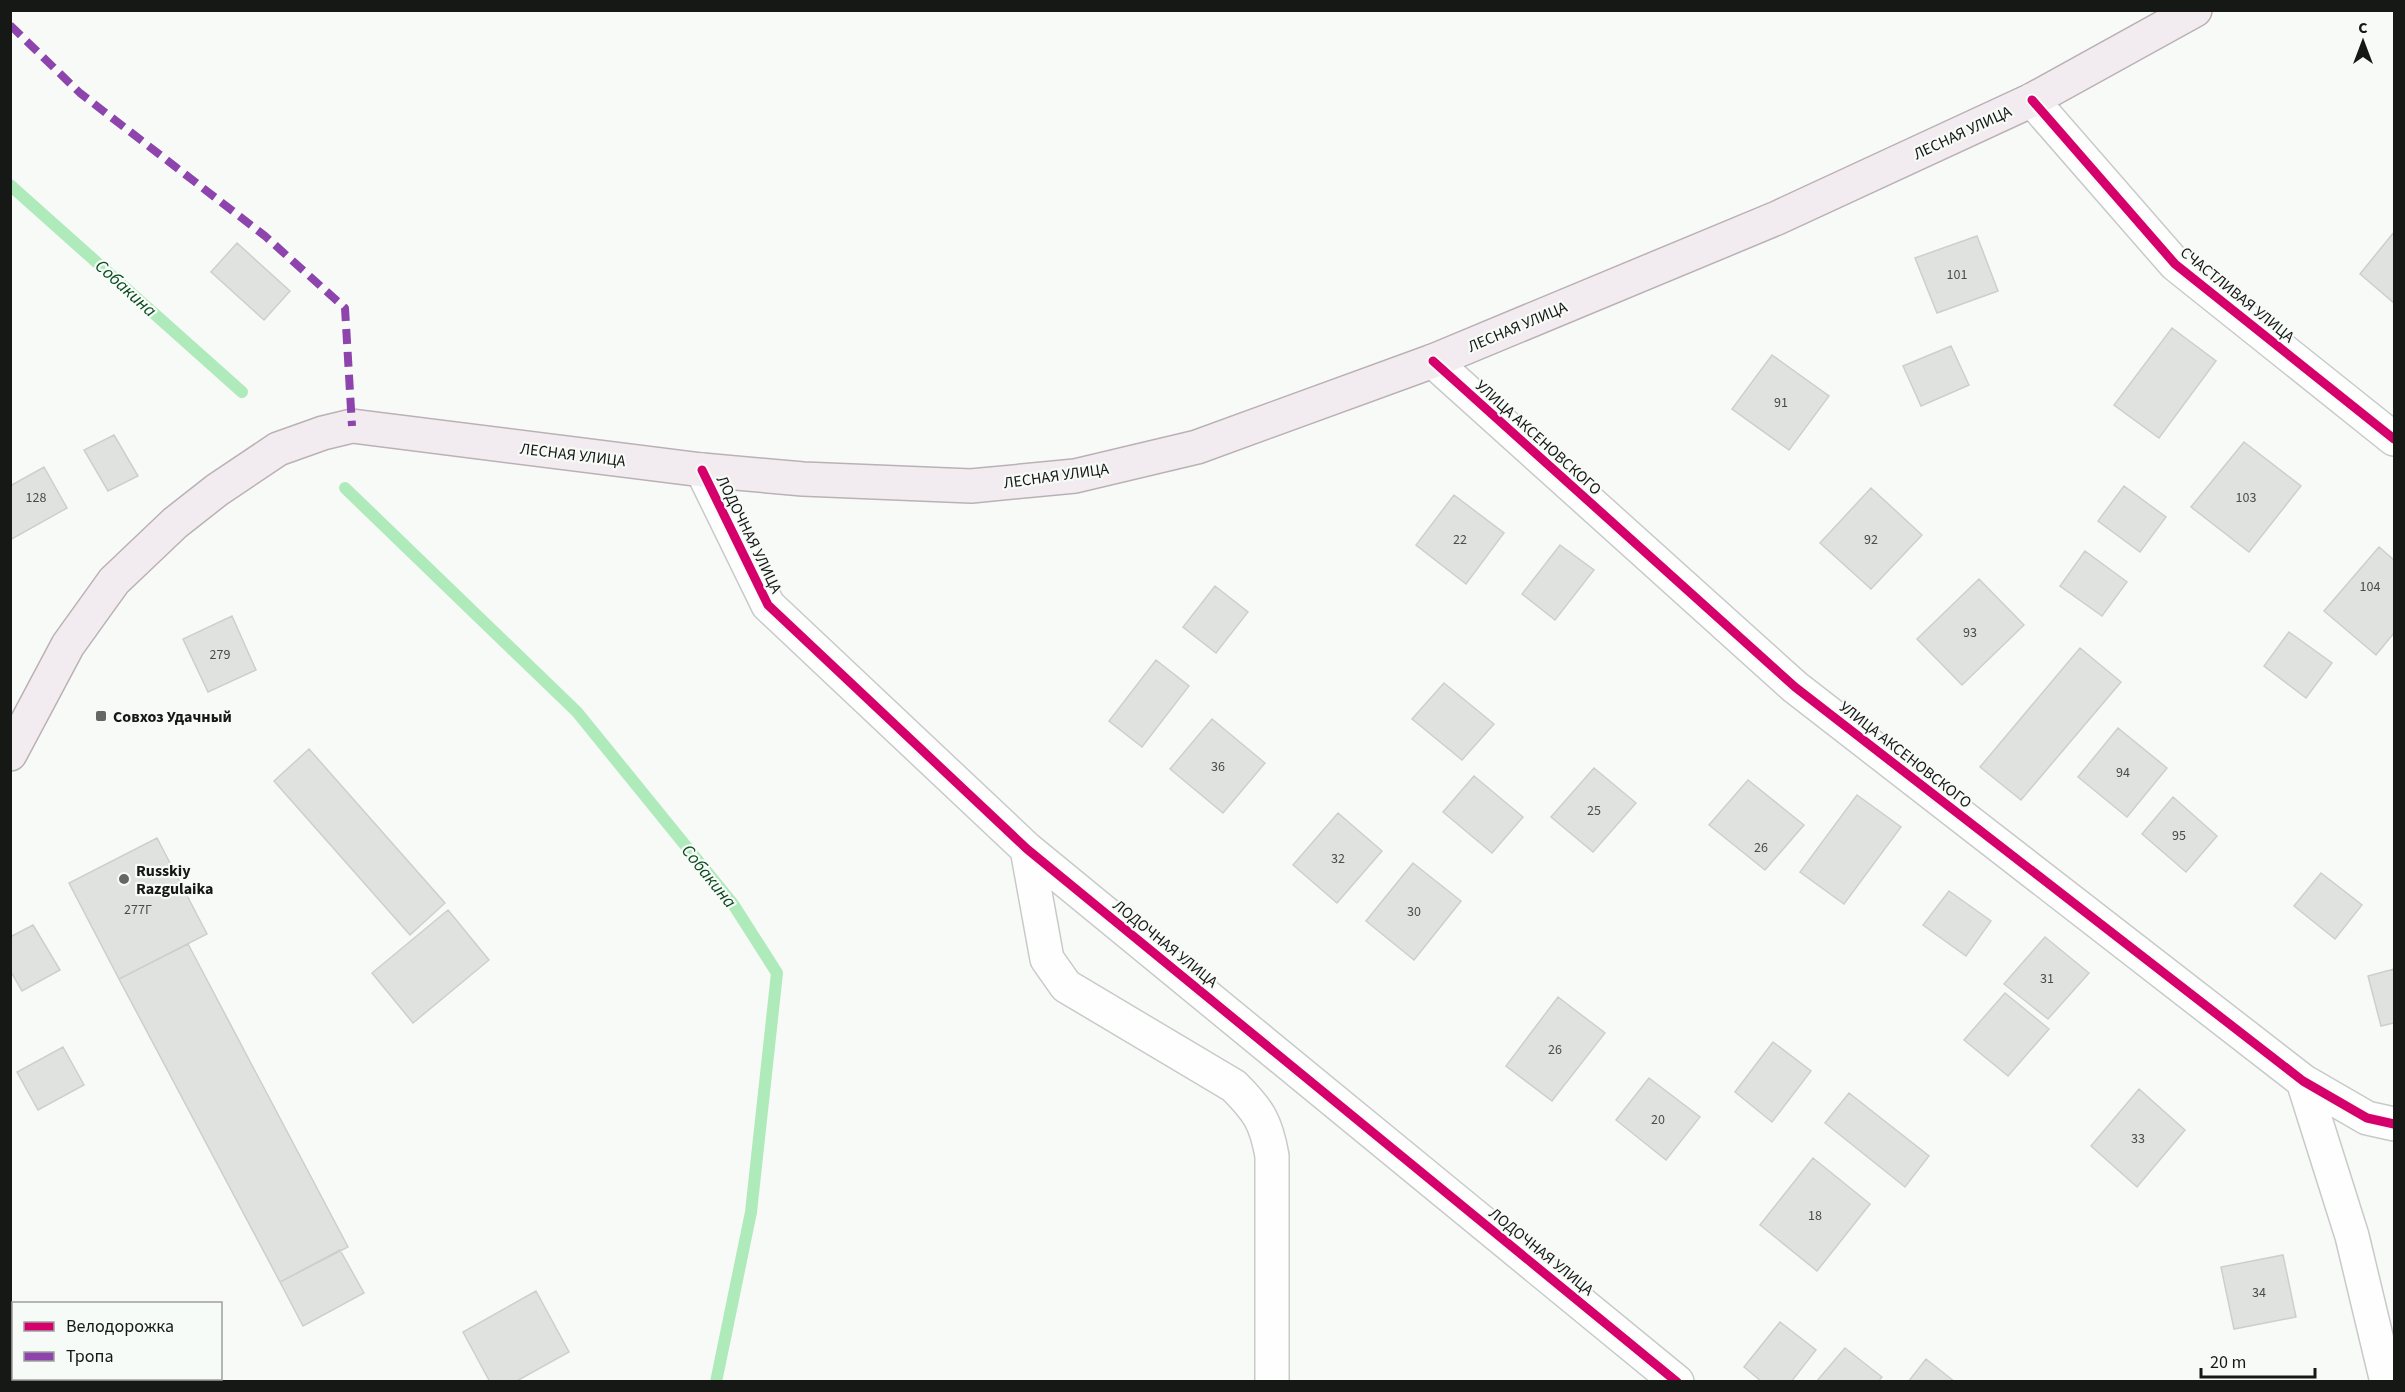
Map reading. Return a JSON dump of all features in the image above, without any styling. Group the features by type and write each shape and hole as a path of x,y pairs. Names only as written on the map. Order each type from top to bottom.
{"main road":[{"name":"ЛЕСНАЯ УЛИЦА","path":"10,754 68,645 114,581 175,523 217,490 278,448 352,426 702,470 803,480 971,486 1075,476 1197,447 1433,361 1778,218 2032,100 2195,10"}],"street":[{"name":"СЧАСТЛИВАЯ УЛИЦА","path":"2032,100 2175,264 2394,440"},
{"name":"УЛИЦА АКСЕНОВСКОГО","path":"1433,361 1795,687 2303,1081 2367,1119 2394,1124"},
{"name":"ЛОДОЧНАЯ УЛИЦА","path":"702,470 768,605 1027,849 1677,1382"},
{"path":"1027,849 1047,959 1066,986 1234,1086 1255,1107 1268,1132 1272,1156 1272,1382"},
{"path":"2303,1081 2352,1236 2387,1382"}],"building":[{"path":"2394,232 2394,303 2360,274"},
{"path":"1977,236 1998,291 1937,313 1915,258"},
{"path":"237,243 290,291 264,320 211,272"},
{"path":"2172,328 2216,361 2159,438 2114,405"},
{"path":"1951,346 1969,385 1921,406 1903,366"},
{"path":"1772,355 1829,396 1789,450 1732,409"},
{"path":"114,435 138,476 108,491 84,450"},
{"path":"2244,442 2301,486 2249,552 2191,507"},
{"path":"44,467 67,508 10,540 10,486"},
{"path":"2124,486 2166,517 2140,552 2098,521"},
{"path":"1871,488 1922,535 1871,589 1820,543"},
{"path":"1454,495 1504,533 1466,584 1416,545"},
{"path":"1560,545 1594,570 1555,620 1522,594"},
{"path":"2379,547 2394,560 2394,633 2376,655 2324,611"},
{"path":"2085,551 2127,582 2102,616 2060,586"},
{"path":"1979,579 2024,625 1962,685 1917,639"},
{"path":"1215,586 1248,612 1216,653 1183,627"},
{"path":"232,616 256,670 208,692 183,639"},
{"path":"2289,632 2332,663 2306,698 2264,666"},
{"path":"2080,648 2121,682 2021,800 1980,767"},
{"path":"1156,660 1189,686 1142,747 1109,721"},
{"path":"1444,683 1494,724 1462,760 1412,719"},
{"path":"1212,719 1265,763 1223,813 1170,769"},
{"path":"2118,728 2167,768 2127,817 2078,777"},
{"path":"309,749 445,903 410,935 274,781"},
{"path":"1594,768 1636,803 1593,852 1551,817"},
{"path":"1474,776 1523,817 1492,853 1443,812"},
{"path":"1748,780 1804,825 1765,870 1709,825"},
{"path":"1857,795 1901,827 1844,904 1800,872"},
{"path":"2173,797 2217,836 2186,872 2142,834"},
{"path":"1338,813 1382,851 1337,903 1293,865"},
{"path":"157,838 207,934 119,979 69,883"},
{"path":"1413,863 1461,901 1414,960 1366,921"},
{"path":"2321,873 2362,905 2335,939 2294,906"},
{"path":"1949,891 1991,921 1966,956 1923,925"},
{"path":"448,910 489,960 413,1023 372,973"},
{"path":"33,925 60,970 22,991 10,970 10,937"},
{"path":"2045,937 2089,973 2048,1019 2004,984"},
{"path":"188,944 348,1247 280,1282 119,979"},
{"path":"2394,969 2394,1023 2381,1026 2368,976"},
{"path":"2005,993 2049,1029 2008,1076 1964,1040"},
{"path":"1558,997 1605,1033 1552,1101 1506,1066"},
{"path":"1773,1042 1811,1071 1772,1122 1735,1092"},
{"path":"63,1047 84,1085 38,1110 17,1072"},
{"path":"1649,1078 1700,1117 1666,1160 1616,1120"},
{"path":"2139,1089 2185,1130 2137,1187 2091,1146"},
{"path":"1849,1093 1929,1156 1905,1187 1825,1123"},
{"path":"1813,1158 1870,1204 1817,1271 1760,1225"},
{"path":"340,1250 364,1293 303,1326 280,1282"},
{"path":"2283,1255 2296,1317 2234,1329 2221,1267"},
{"path":"536,1291 569,1352 515,1382 490,1382 463,1332"},
{"path":"1780,1322 1816,1350 1791,1382 1762,1382 1744,1367"},
{"path":"12,1332 12,1380 44,1380 45,1382 10,1382 10,1333"},
{"path":"1845,1348 1882,1377 1878,1382 1816,1382"},
{"path":"1926,1359 1955,1382 1908,1382"}],"waterway":[{"name":"Собакина","path":"10,185 242,392"},
{"name":"Собакина","path":"345,488 577,712 733,904 777,973 751,1212 716,1382"}],"marked path":[{"path":"10,25 80,93 265,236 345,308 352,426"}],"cycle path":[{"path":"2032,100 2175,264 2394,439"},
{"path":"1433,361 1795,687 2303,1081 2367,1118 2394,1124"},
{"path":"702,470 768,605 1027,849 1677,1382"}],"place":[{"name":"Совхоз Удачный","path":"101,716"},
{"name":"Russkiy Razgulaika","path":"124,879"}]}
